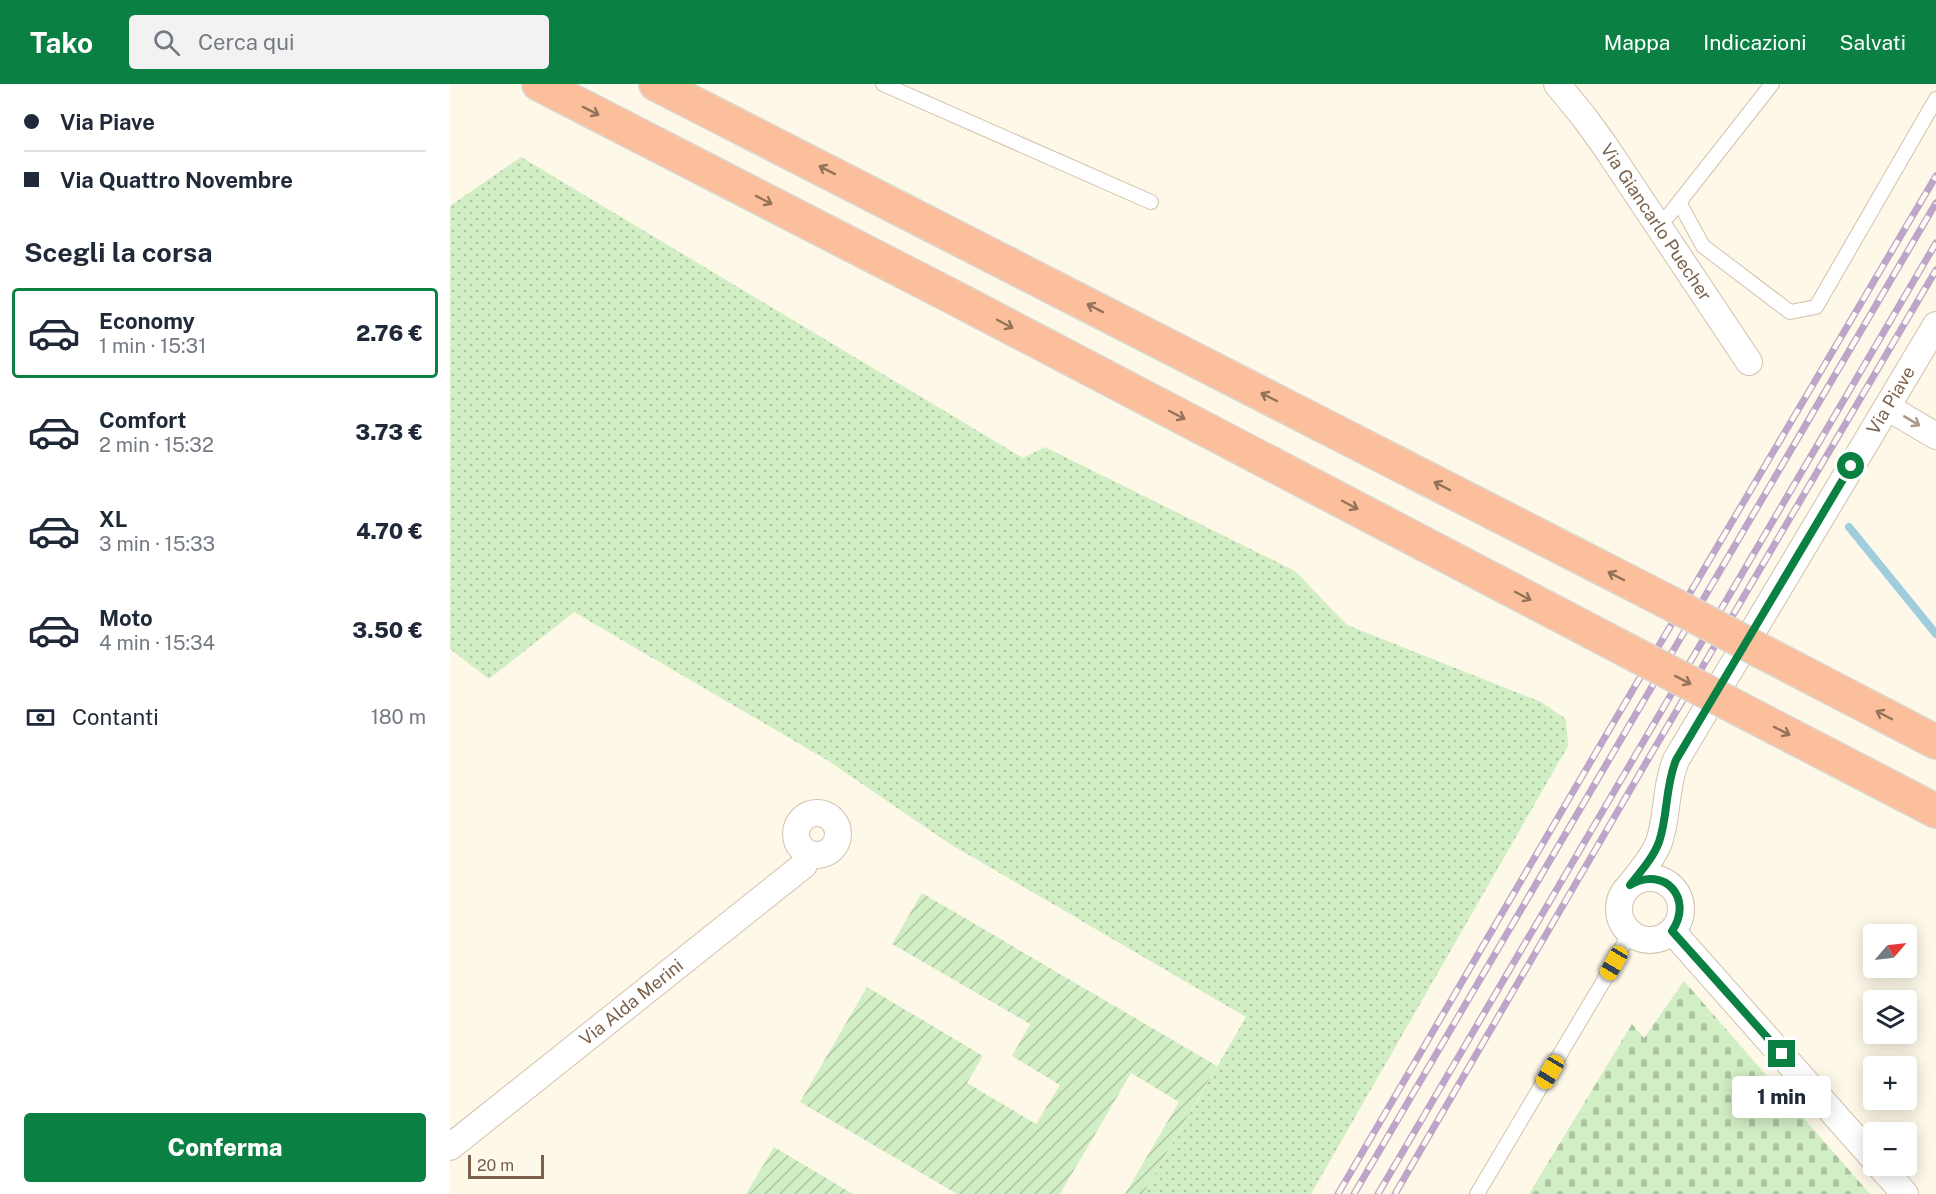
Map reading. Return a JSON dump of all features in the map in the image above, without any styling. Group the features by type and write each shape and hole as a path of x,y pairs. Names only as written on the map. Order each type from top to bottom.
{"highway":[{"path":"539,84 953,297 1936,811"},
{"path":"656,84 900,207 1936,742"}],"street":[{"name":"Via Giancarlo Puecher","path":"1557,84 1584,117 1749,362"},
{"name":"Via Piave","path":"1630,885 1648,861 1659,840 1668,784 1676,760 1936,325"},
{"path":"1887,407 1936,436"},
{"name":"Via Alda Merini","path":"450,1147 804,865 808,853"},
{"path":"1659,879 1676,892 1681,912 1672,931 1656,940 1638,938 1624,927 1618,909 1624,892 1630,885 1638,880 1659,879"},
{"path":"1672,931 1863,1147"},
{"path":"1889,1176 1905,1194"}],"lane":[{"path":"883,84 1151,202"},
{"path":"1656,223 1669,215 1772,84"},
{"path":"1679,202 1703,246 1790,312 1816,307 1936,99"},
{"path":"1477,1194 1630,933"}],"green space":[{"path":"521,157 1023,458 1045,447 1295,571 1347,625 1541,702 1566,719 1568,746 1311,1194 1143,1194 1246,1017 950,844 827,760 574,612 489,679 450,649 450,206"},
{"path":"922,893 1217,1066 1143,1194 1125,1194 1179,1102 1131,1073 1060,1194 957,1194 800,1102 867,987 983,1056 967,1083 1036,1124 1060,1085 1012,1056 1030,1024 892,944"},
{"path":"1684,981 1870,1194 1529,1194 1632,1024 1644,1038"},
{"path":"774,1147 853,1194 746,1194"}],"waterway":[{"path":"1849,527 1936,634"}],"railway":[{"path":"1338,1194 1936,176"},
{"path":"1354,1194 1936,203"},
{"path":"1378,1194 1936,243"},
{"path":"1395,1194 1936,270"}],"route":[{"path":"1782,1054 1672,931 1681,912 1676,892 1659,879 1638,880 1630,885 1654,852 1659,840 1668,784 1676,760 1851,466"}]}
